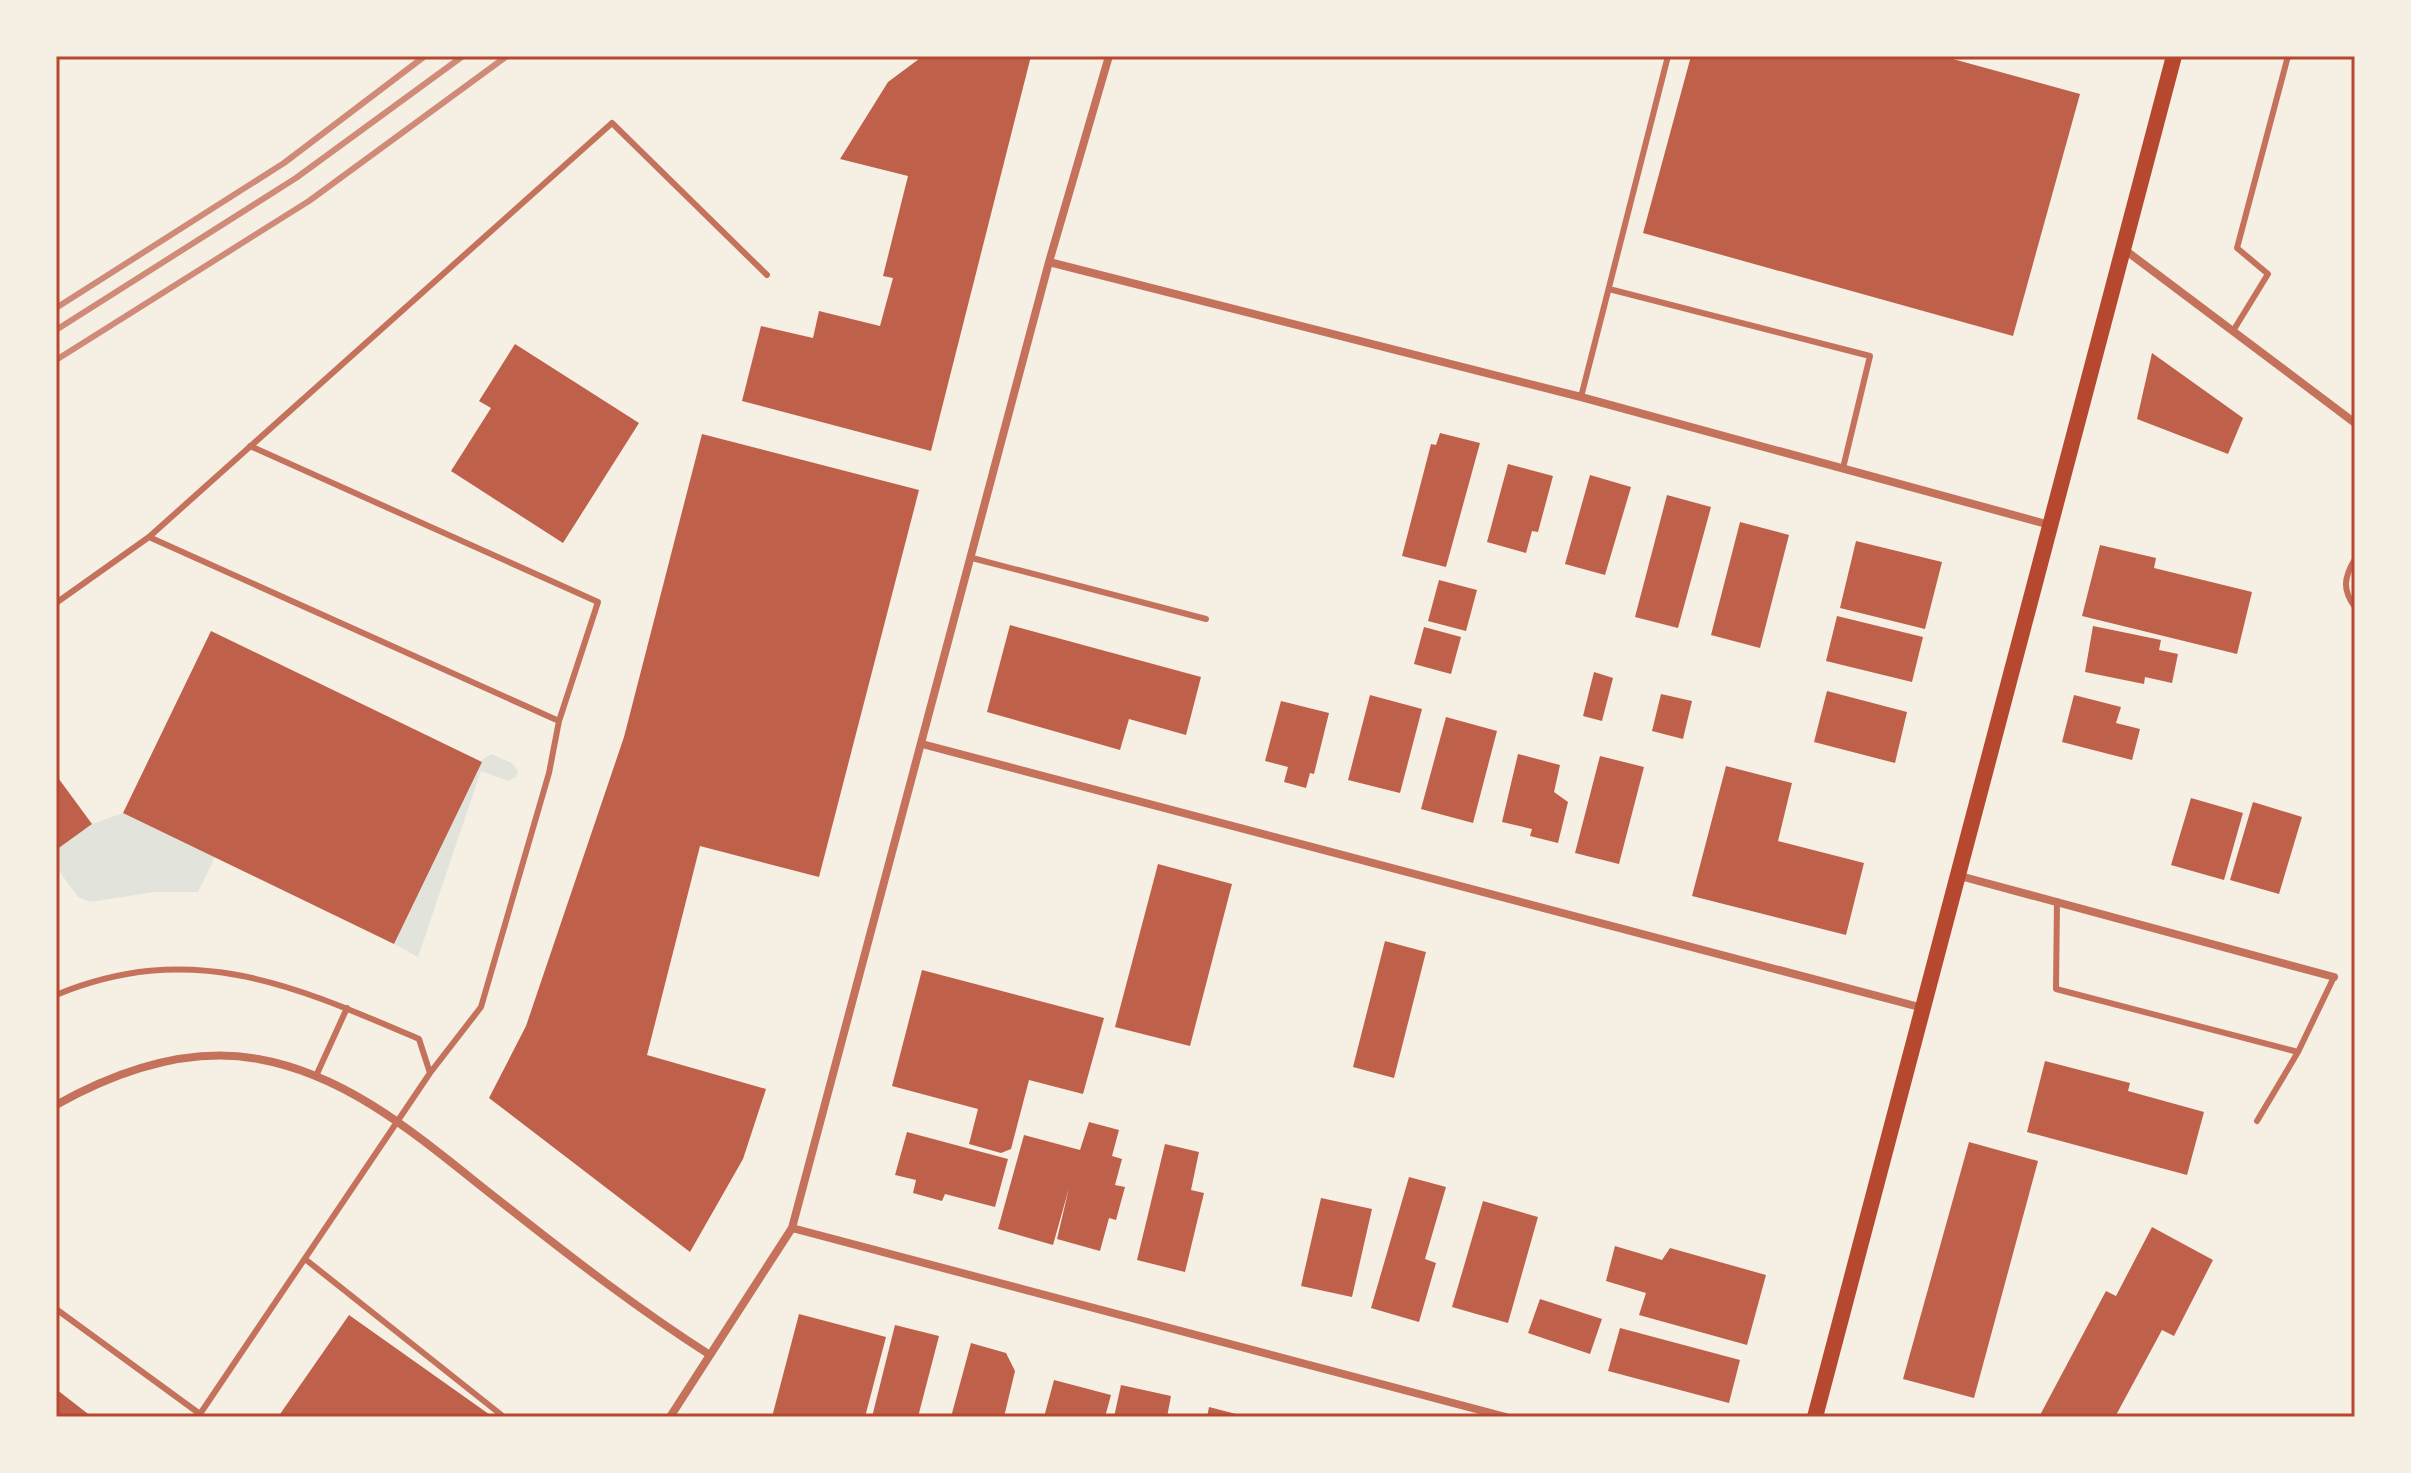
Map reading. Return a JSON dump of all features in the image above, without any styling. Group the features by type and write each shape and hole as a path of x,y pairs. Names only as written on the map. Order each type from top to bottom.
{"main road":[{"path":"1815,1417 2053,526 2174,56"}],"street":[{"path":"670,1417 792,1228 1049,262 1109,56"},
{"path":"2125,250 2355,423"},
{"path":"1049,262 1581,397 2053,526"},
{"path":"922,744 1924,1008"},
{"path":"1960,876 2334,977"},
{"path":"56,1105 123,1071 189,1057 257,1058 316,1076 373,1103 638,1309 710,1355"},
{"path":"792,1228 1506,1417"}],"lane":[{"path":"1581,397 1668,56"},
{"path":"2233,331 2268,274 2237,248 2288,56"},
{"path":"56,603 149,537 612,123 767,275"},
{"path":"1609,289 1870,356 1843,468"},
{"path":"56,1309 200,1414 430,1073 481,1007 549,773 559,721 598,602 250,446"},
{"path":"149,537 559,721"},
{"path":"972,558 1206,619"},
{"path":"2355,559 2346,573 2345,591 2355,607"},
{"path":"2057,901 2056,989 2298,1052"},
{"path":"56,995 81,984 144,970 195,968 256,977 347,1008 419,1039 430,1073"},
{"path":"2257,1121 2298,1052 2334,977"},
{"path":"316,1076 347,1008"},
{"path":"305,1259 504,1417"}],"shaded area":[{"path":"492,754 513,764 518,771 516,777 508,781 481,771 418,957 394,944 483,759"},
{"path":"123,813 215,857 198,892 155,892 90,902 78,897 56,867 56,850 92,824"}],"building":[{"path":"923,56 1031,56 931,451 742,401 761,326 813,338 819,311 880,326 893,278 883,276 908,176 840,159 888,82"},
{"path":"1691,56 1942,56 2080,94 2013,336 1643,233"},
{"path":"515,344 639,423 563,543 451,471 491,408 479,401"},
{"path":"2152,353 2243,418 2228,454 2137,419"},
{"path":"1440,433 1480,443 1446,567 1402,556 1431,444 1436,445"},
{"path":"702,434 919,490 819,877 700,846 647,1055 766,1089 743,1159 690,1252 489,1098 526,1026 624,737"},
{"path":"1508,464 1553,476 1538,532 1532,531 1526,553 1487,542"},
{"path":"1590,475 1631,487 1605,575 1565,564"},
{"path":"1667,495 1711,507 1678,628 1635,617"},
{"path":"1740,522 1789,535 1760,648 1711,635"},
{"path":"1856,541 1942,562 1925,629 1840,608"},
{"path":"2100,545 2156,558 2154,568 2252,592 2237,654 2082,616"},
{"path":"1439,580 1477,590 1466,631 1428,621"},
{"path":"1837,616 1923,637 1912,682 1826,661"},
{"path":"1010,625 1201,677 1186,735 1129,719 1120,750 987,712"},
{"path":"2093,626 2161,640 2159,650 2178,654 2172,683 2145,677 2144,684 2085,672"},
{"path":"1424,627 1461,637 1451,674 1414,664"},
{"path":"211,631 482,762 394,944 123,813"},
{"path":"1594,672 1613,678 1602,721 1583,716"},
{"path":"1827,691 1907,712 1895,763 1814,742"},
{"path":"1661,694 1692,701 1683,739 1652,731"},
{"path":"1370,695 1422,709 1400,793 1348,780"},
{"path":"2074,695 2121,707 2116,723 2140,729 2132,760 2062,742"},
{"path":"1281,701 1329,713 1314,774 1310,773 1306,788 1284,782 1288,767 1265,761"},
{"path":"1446,717 1497,731 1473,823 1421,809"},
{"path":"1518,754 1560,765 1554,792 1568,802 1558,843 1530,836 1532,829 1502,822"},
{"path":"1600,756 1644,767 1619,864 1575,853"},
{"path":"1726,766 1792,783 1778,841 1864,863 1846,935 1692,896"},
{"path":"56,775 92,824 56,850"},
{"path":"2191,798 2243,813 2224,880 2171,865"},
{"path":"2253,802 2302,817 2279,894 2230,880"},
{"path":"1158,864 1232,884 1190,1046 1115,1027"},
{"path":"1385,941 1426,952 1394,1078 1353,1067"},
{"path":"922,970 1104,1018 1083,1094 1029,1080 1011,1149 1001,1153 969,1144 978,1109 892,1086"},
{"path":"2045,1061 2130,1083 2128,1091 2204,1112 2187,1175 2027,1132"},
{"path":"1089,1122 1119,1130 1112,1156 1122,1159 1115,1185 1125,1187 1116,1220 1109,1218 1100,1251 1057,1239 1069,1188 1053,1245 998,1229 1024,1135 1080,1150"},
{"path":"907,1132 1008,1159 995,1207 945,1194 942,1201 913,1193 916,1180 895,1175"},
{"path":"1969,1142 2038,1161 1974,1398 1903,1379"},
{"path":"1165,1144 1199,1152 1191,1190 1204,1193 1185,1272 1137,1260"},
{"path":"1409,1177 1446,1187 1425,1259 1436,1263 1419,1322 1371,1308"},
{"path":"1321,1198 1372,1209 1352,1297 1301,1286"},
{"path":"1483,1201 1538,1217 1508,1323 1452,1307"},
{"path":"2152,1227 2213,1260 2174,1336 2162,1330 2115,1417 2039,1417 2106,1291 2116,1296"},
{"path":"1615,1246 1662,1260 1670,1248 1766,1275 1747,1345 1639,1315 1646,1293 1606,1281"},
{"path":"1540,1299 1602,1319 1590,1354 1528,1333"},
{"path":"799,1314 886,1337 865,1417 772,1417"},
{"path":"349,1315 493,1417 278,1417"},
{"path":"895,1325 939,1336 918,1417 872,1417"},
{"path":"1620,1328 1740,1360 1729,1403 1608,1371"},
{"path":"971,1343 1006,1353 1015,1371 1004,1417 951,1417"},
{"path":"1054,1380 1111,1395 1105,1417 1044,1417"},
{"path":"1121,1385 1171,1396 1167,1417 1114,1417"},
{"path":"56,1389 92,1417 56,1417"},
{"path":"1209,1407 1244,1416 1244,1417 1207,1417"}],"railway":[{"path":"56,308 284,163 425,56"},
{"path":"56,330 296,178 463,56"},
{"path":"56,360 309,201 507,56"}]}
